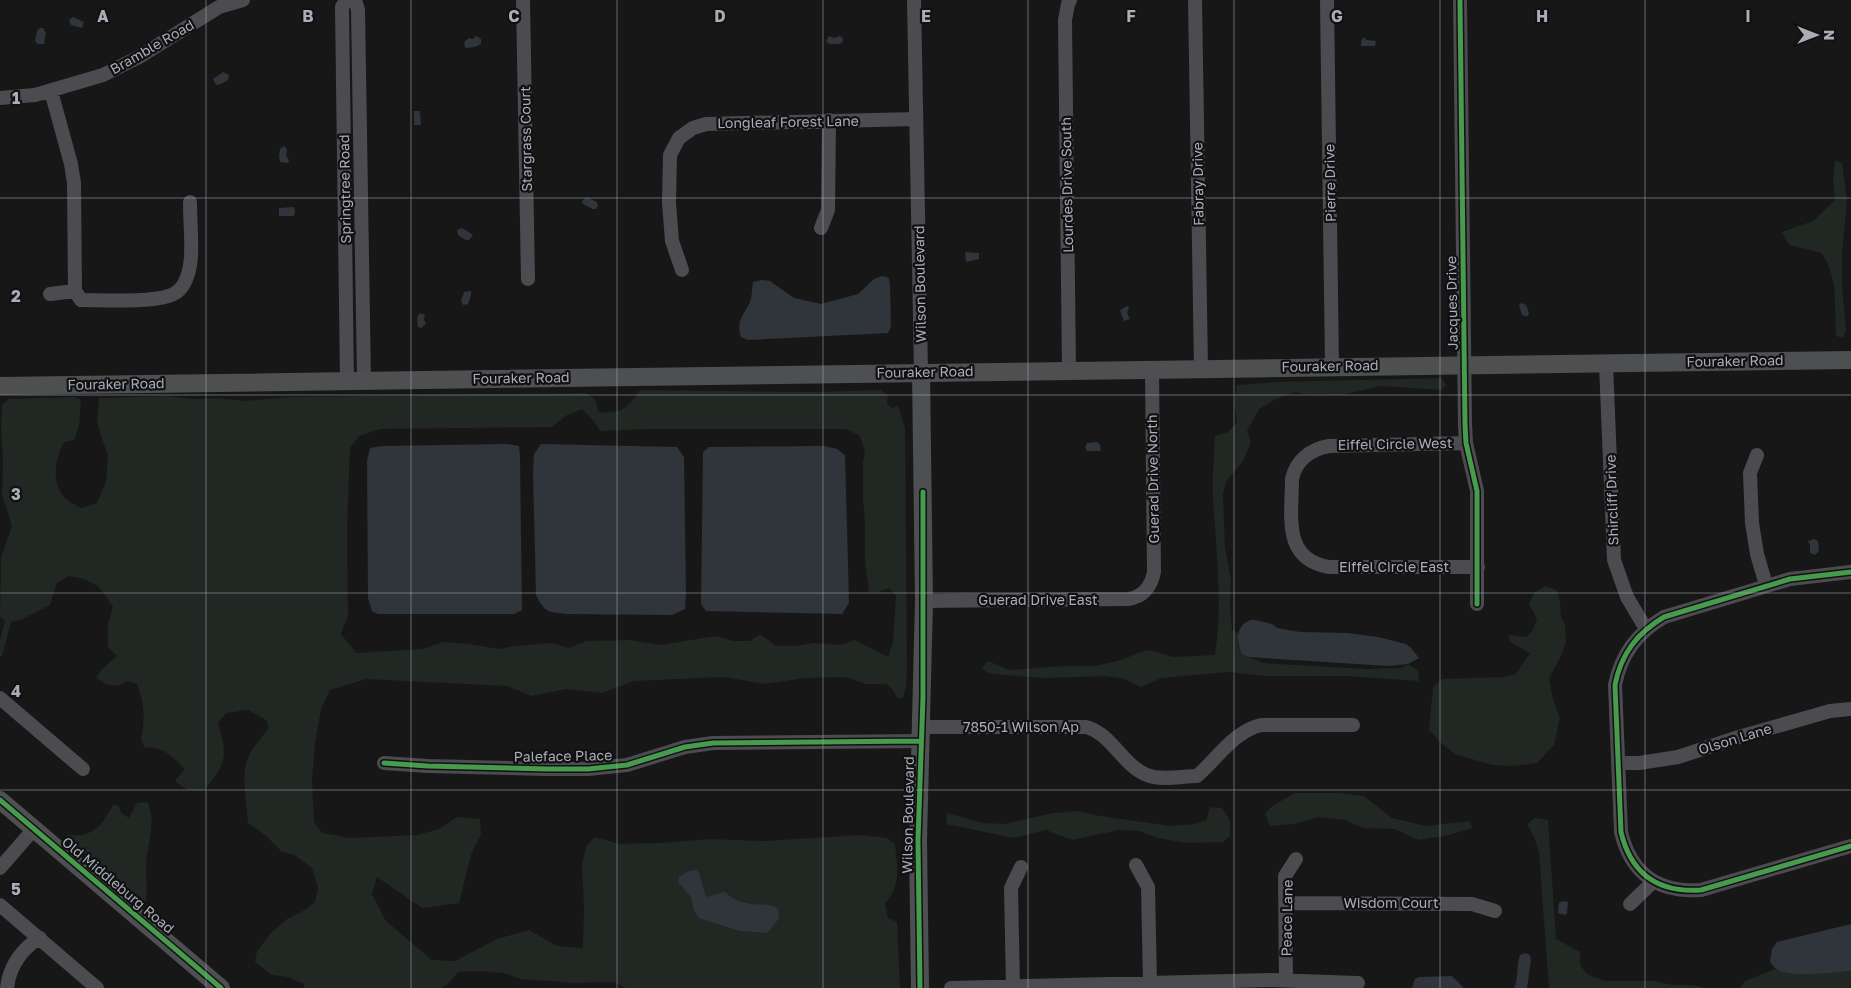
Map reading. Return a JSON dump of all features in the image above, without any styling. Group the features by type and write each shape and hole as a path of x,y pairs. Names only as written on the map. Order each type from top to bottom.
{"main road":[{"name":"Fouraker Road","path":"0,386 1851,360"},
{"name":"Wilson Boulevard","path":"920,988 918,840 924,601 921,372"},
{"name":"Old Middleburg Road","path":"0,800 222,988"}],"street":[{"name":"Bramble Road","path":"0,98 34,95 103,74 139,57 216,4 242,0"},
{"name":"Springtree Road","path":"346,0 342,7 356,380"},
{"name":"Springtree Road","path":"355,0 358,10 359,56 356,380"},
{"name":"Stargrass Court","path":"524,0 528,279"},
{"name":"Wilson Boulevard","path":"914,0 921,372"},
{"name":"Lourdes Drive South","path":"1069,370 1065,20 1070,0"},
{"name":"Fabray Drive","path":"1195,0 1200,368"},
{"name":"Pierre Drive","path":"1327,0 1332,366"},
{"name":"Jacques Drive","path":"1460,0 1466,443 1477,491 1477,604"},
{"path":"51,91 71,164 74,183 75,291 81,300 156,299 177,292 187,277 191,256 190,202"},
{"name":"Longleaf Forest Lane","path":"682,270 672,241 669,203 670,155 680,138 693,128 706,124 916,119"},
{"path":"821,228 828,210 829,120"},
{"path":"50,294 75,291"},
{"name":"Shircliff Drive","path":"1606,364 1614,560 1627,596 1646,629"},
{"name":"Guerad Drive North","path":"1148,588 1152,583 1154,572 1152,369"},
{"name":"Eiffel Circle West","path":"1311,563 1296,547 1292,536 1292,479 1299,463 1309,452 1329,446 1466,443"},
{"path":"1758,455 1750,473 1752,523 1757,554 1766,585"},
{"name":"Eiffel Circle East","path":"1311,563 1329,567 1478,567"},
{"path":"1851,572 1790,578 1673,613 1646,629 1636,639 1624,656 1615,685 1620,824 1624,844 1632,863 1654,881 1681,891 1701,890 1851,846"},
{"name":"Guerad Drive East","path":"924,601 1128,600 1148,588"},
{"path":"0,698 83,769"},
{"name":"Olson Lane","path":"1618,764 1639,763 1678,756 1830,711 1851,709"},
{"name":"7850-1 Wilson Ap","path":"921,734 1086,727 1096,730 1104,736 1137,770 1148,776 1158,777 1197,776 1238,735 1248,728 1261,725 1353,725"},
{"name":"Paleface Place","path":"384,763 588,769 627,765 685,748 713,743 921,734"},
{"path":"0,868 34,829"},
{"name":"Peace Lane","path":"1286,980 1285,876 1296,859"},
{"path":"1136,865 1148,887 1150,983"},
{"path":"1013,986 1011,888 1021,867"},
{"path":"1630,904 1654,881"},
{"name":"Wisdom Court","path":"1286,903 1472,904 1495,911"},
{"path":"0,905 97,988"},
{"path":"7,988 10,973 16,961 40,938"},
{"path":"951,988 1286,980 1358,983"}],"shaded area":[{"path":"73,17 84,22 82,28 71,25 69,20"},
{"path":"43,28 46,33 44,44 38,44 35,41 37,31"},
{"path":"476,36 481,39 481,44 466,48 465,41"},
{"path":"829,36 834,38 840,36 843,38 843,41 840,44 829,44 826,41"},
{"path":"1363,37 1367,40 1376,41 1375,46 1361,46"},
{"path":"223,72 229,75 228,80 216,85 213,79"},
{"path":"414,111 420,112 421,125 414,125"},
{"path":"284,146 287,149 288,163 280,162 280,149"},
{"path":"1835,160 1842,163 1847,199 1842,256 1842,285 1846,330 1843,338 1836,336 1833,283 1831,273 1822,253 1789,245 1782,232 1813,221 1835,200 1833,179"},
{"path":"587,197 597,202 598,206 596,209 583,204 582,201"},
{"path":"294,207 294,216 279,216 279,208"},
{"path":"462,228 473,235 469,240 458,235 457,230"},
{"path":"966,252 979,253 979,259 966,262"},
{"path":"882,276 889,278 890,285 891,326 888,333 748,340 741,337 740,321 751,299 753,282 770,281 794,298 821,304 858,294 874,279"},
{"path":"471,291 468,304 463,305 461,301 464,292"},
{"path":"1521,303 1526,305 1529,313 1527,317 1522,315 1519,305"},
{"path":"1127,306 1129,307 1127,313 1130,319 1124,321 1120,310"},
{"path":"420,313 425,315 424,320 426,324 421,328 418,327 417,318"},
{"path":"1442,378 1446,385 1442,390 1381,386 1341,395 1295,392 1274,400 1259,409 1247,431 1251,442 1243,461 1226,482 1223,493 1225,547 1231,580 1232,630 1238,633 1238,646 1242,654 1263,663 1278,664 1366,669 1402,668 1408,664 1418,671 1419,681 1347,676 1264,676 1229,672 1161,678 1141,687 1124,679 1106,676 1045,678 988,673 982,668 988,661 1009,670 1095,666 1121,660 1146,650 1172,657 1215,655 1219,596 1213,490 1215,436 1228,432 1237,423 1234,402 1237,385 1277,382"},
{"path":"640,390 816,392 881,390 888,395 887,404 892,408 898,405 905,428 907,669 903,698 897,698 893,690 886,684 866,684 845,677 805,678 765,684 723,677 634,681 602,693 566,689 532,696 507,686 366,679 330,690 321,709 315,743 312,781 314,822 322,833 350,838 417,835 439,829 457,817 480,819 481,834 471,855 459,903 422,908 377,877 372,894 385,920 432,960 455,961 497,939 529,930 557,946 583,948 582,866 586,846 595,837 619,844 709,839 762,841 862,835 887,838 895,844 897,876 894,890 885,904 888,918 897,922 900,988 626,988 613,982 575,983 521,979 503,973 481,971 458,972 447,985 441,988 304,988 304,984 288,977 272,975 255,962 257,951 271,933 287,919 315,902 318,888 312,868 296,856 281,851 265,835 248,823 245,770 252,750 269,728 266,720 248,710 226,713 218,723 223,744 223,759 217,774 211,782 203,791 187,790 175,781 185,769 162,751 145,748 141,740 144,712 137,684 126,681 122,684 111,686 96,678 102,669 117,656 108,647 108,624 113,607 99,587 84,579 69,576 57,583 50,605 20,620 11,622 2,656 0,656 0,640 5,621 0,617 1,557 12,526 2,495 2,405 9,399 75,397 81,400 79,426 74,440 64,442 61,448 58,455 56,477 57,484 64,497 81,508 97,503 106,482 108,455 97,421 99,398 166,396 244,401 291,397 586,393 595,399 599,412 614,412 627,405","holes":["582,409 593,420 600,431 647,429 846,429 859,435 865,451 863,462 863,500 865,562 869,592 878,592 889,588 896,596 893,642 888,657 854,640 840,645 814,643 796,646 776,646 760,634 750,641 734,641 715,636 661,645 630,640 586,641 569,648 552,643 498,649 442,642 424,649 356,653 341,634 348,615 347,532 350,448 359,436 380,429 552,427 567,415"]},
{"path":"1097,442 1100,444 1101,451 1087,451 1085,447 1087,443"},
{"path":"506,444 519,446 522,610 514,614 378,614 372,611 368,598 367,461 370,448 381,446"},
{"path":"541,444 677,447 684,457 685,609 672,615 567,614 551,612 542,605 536,595 533,472 534,454"},
{"path":"824,446 837,449 845,455 849,603 842,614 706,611 701,604 703,452 709,447"},
{"path":"1814,539 1818,541 1819,551 1815,555 1810,553 1808,541"},
{"path":"1545,586 1557,590 1561,617 1565,625 1566,641 1561,656 1549,678 1553,699 1560,718 1554,745 1537,763 1513,766 1492,765 1455,754 1429,730 1433,687 1442,679 1504,677 1516,674 1530,653 1510,642 1508,635 1526,637 1532,631 1537,619 1529,604 1534,593"},
{"path":"1250,620 1300,632 1347,633 1378,637 1406,644 1419,658 1408,664 1389,666 1248,657 1242,654 1238,635 1242,626"},
{"path":"1295,793 1340,793 1364,796 1392,818 1426,826 1470,821 1472,828 1449,835 1419,840 1394,829 1363,828 1345,820 1318,817 1294,824 1270,826 1265,814 1272,806"},
{"path":"147,802 152,826 146,860 147,890 145,903 67,840 66,835 90,833 100,825 113,805 119,806 121,813 129,818 137,803"},
{"path":"1210,807 1222,808 1230,821 1230,836 1223,842 1187,843 1158,838 1139,831 1119,830 1072,840 1046,830 1014,838 946,824 947,813 982,823 1005,824 1053,813 1077,811 1170,826 1195,824 1206,820"},
{"path":"1535,818 1548,820 1556,939 1580,952 1580,965 1587,974 1605,981 1656,981 1672,985 1692,985 1706,988 1549,988 1539,852 1527,824"},
{"path":"697,870 707,897 724,892 734,899 743,902 774,907 778,909 779,913 776,922 767,933 740,931 699,918 694,911 691,897 678,882 679,877 689,871"},
{"path":"1562,901 1568,902 1565,915 1558,913 1559,903"},
{"path":"1851,924 1851,971 1812,974 1790,973 1775,968 1770,962 1772,949 1777,942"},
{"path":"1525,953 1530,955 1531,960 1527,988 1514,988 1520,955"},
{"path":"1775,969 1789,973 1851,971 1851,988 1739,988 1745,981"},
{"path":"1452,976 1464,988 1412,988 1415,979 1419,977"}],"cycle path":[{"path":"1460,0 1465,424 1466,443 1477,491 1477,604"},
{"path":"920,988 918,840 923,697 923,492"},
{"path":"1851,572 1790,579 1664,617 1654,623 1632,645 1621,664 1615,685 1621,832 1632,859 1639,870 1649,878 1659,884 1672,888 1701,890 1851,846"},
{"path":"384,763 428,766 588,769 627,765 685,747 713,743 921,741"},
{"path":"0,800 221,988"}]}
